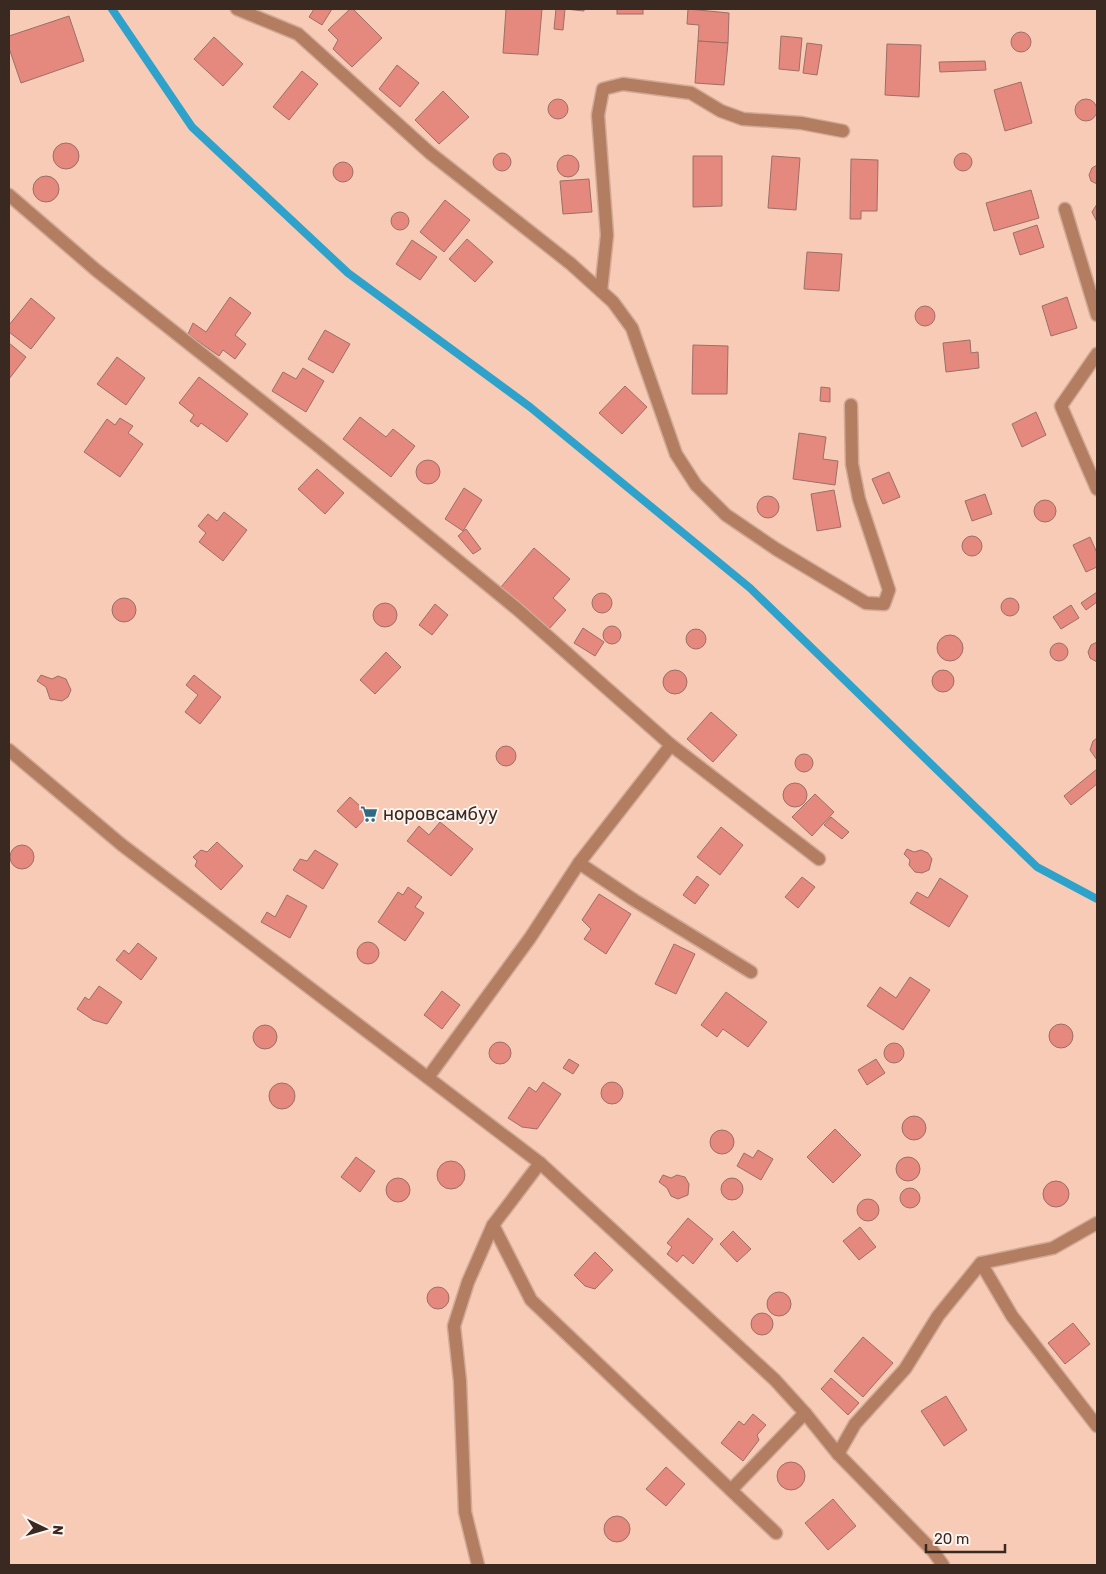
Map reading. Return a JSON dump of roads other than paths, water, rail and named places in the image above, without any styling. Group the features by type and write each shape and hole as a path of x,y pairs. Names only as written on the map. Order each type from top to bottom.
{"street":[{"path":"237,9 298,34 430,153 571,264 613,302 632,328 676,454 696,484 726,515 776,549 866,603 884,604 889,590 859,499 852,464 851,405"},
{"path":"601,291 607,235 598,115 603,89 623,84 691,93 720,111 743,118 801,123 843,131"},
{"path":"9,195 96,270 317,445 509,603 671,745 819,859"},
{"path":"1065,209 1097,315"},
{"path":"1097,354 1061,406 1097,489"},
{"path":"429,1076 530,938 579,863 671,745"},
{"path":"9,750 122,845 540,1162 775,1380 838,1454 933,1551 943,1565"},
{"path":"579,863 634,900 751,972"},
{"path":"478,1565 465,1512 460,1381 454,1326 468,1282 493,1225 540,1162"},
{"path":"838,1454 855,1424 905,1369 938,1316 981,1263 1053,1248 1097,1223"},
{"path":"493,1225 531,1300 776,1533"},
{"path":"981,1263 1012,1316 1097,1426"},
{"path":"731,1490 805,1413"}],"waterway":[{"path":"112,9 192,127 348,273 530,407 750,588 1037,867 1097,899"}],"place":[{"name":"норовсамбуу","path":"369,814"}]}
